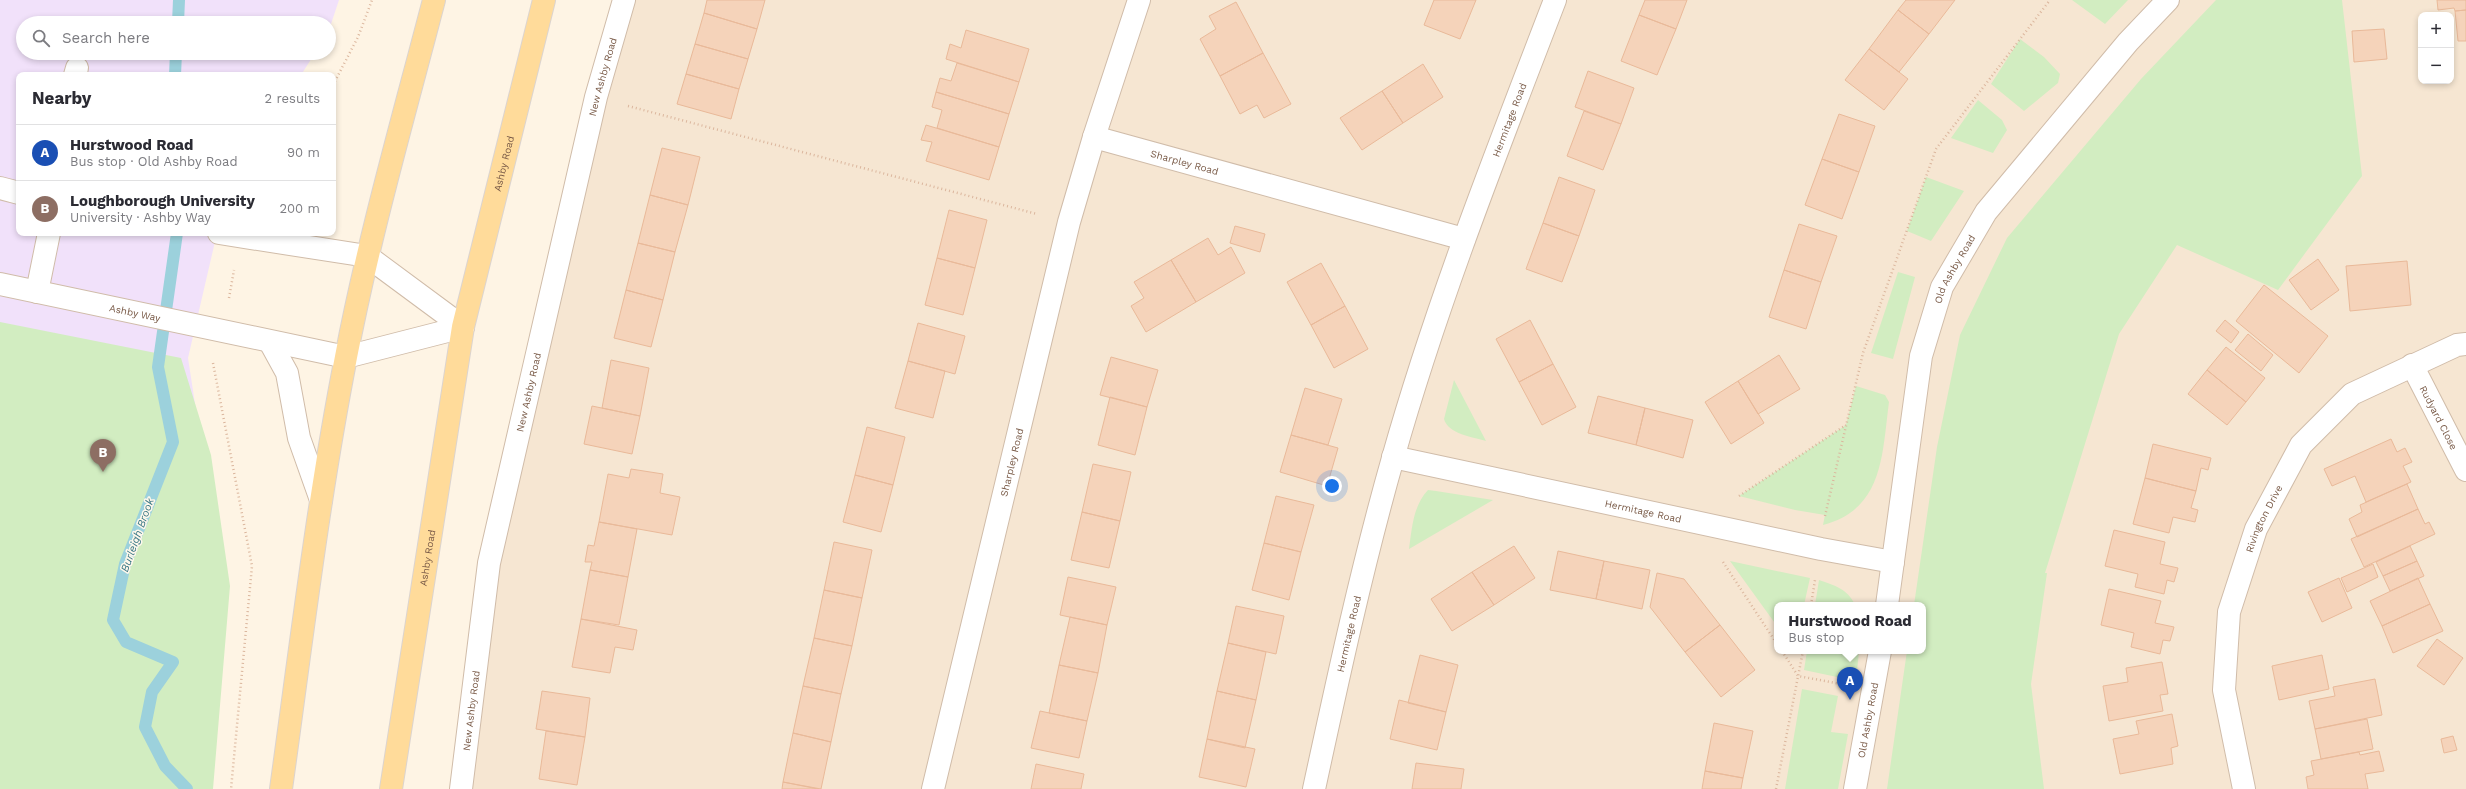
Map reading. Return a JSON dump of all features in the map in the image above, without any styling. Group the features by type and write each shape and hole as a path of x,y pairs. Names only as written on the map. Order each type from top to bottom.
{"main road":[{"path":"281,789 321,500 346,357 367,256 434,0"},
{"name":"Ashby Road","path":"391,789 463,327 544,0"}],"street":[{"name":"New Ashby Road","path":"461,789 489,563 596,97 624,0"},
{"name":"Sharpley Road","path":"933,789 1069,222 1094,137 1139,0"},
{"name":"Hermitage Road","path":"1314,789 1349,625 1393,457 1464,239 1555,0"},
{"name":"Old Ashby Road","path":"1887,602 1921,356 1942,286 1986,212 2128,42 2168,0"},
{"name":"Sharpley Road","path":"1094,137 1464,239"},
{"path":"0,188 16,192"},
{"path":"37,292 48,236"},
{"path":"236,236 367,256 463,327"},
{"name":"Ashby Way","path":"0,284 346,357"},
{"path":"346,357 463,327"},
{"path":"270,342 287,374 299,438 321,500"},
{"name":"Rivington Drive","path":"2244,789 2224,690 2229,612 2256,529 2301,445 2352,394 2412,365 2458,345 2466,344"},
{"name":"Rudyard Close","path":"2412,365 2466,470"},
{"name":"Hermitage Road","path":"1393,457 1821,549 1893,562"},
{"name":"Old Ashby Road","path":"1855,789 1875,691 1880,654"}],"path":[{"path":"336,79 358,37 372,0"},
{"path":"1812,602 1821,549 1824,520 1863,353 1936,149 2050,0"},
{"path":"596,97 1069,222"},
{"path":"231,789 252,566 222,400 213,360 222,331 241,237"},
{"path":"1784,654 1798,676 1875,691"},
{"path":"1776,789 1802,654"}],"shaded area":[{"path":"0,0 339,0 334,16 16,16 16,60 311,60 303,72 16,72 16,236 216,236 188,358 223,586 0,789"},
{"path":"624,0 2466,0 2466,789 461,789 489,563"}],"green space":[{"path":"2072,0 2128,0 2105,24"},
{"path":"2216,0 2342,0 2362,176 2278,290 2177,245 2119,334 2045,573 2047,573 2031,684 2044,789 1887,789 1907,654 1926,654 1926,602 1914,602 1937,447 1960,335 2007,238 2141,79"},
{"path":"2020,39 2044,57 2060,74 2058,83 2024,111 1991,84"},
{"path":"1978,100 2002,120 2007,130 1993,153 1951,138"},
{"path":"1926,177 1964,191 1931,241 1907,231"},
{"path":"1898,272 1915,277 1893,359 1871,353"},
{"path":"0,322 181,358 211,455 230,586 213,789 0,789"},
{"path":"1454,380 1486,441 1462,434 1450,428 1446,424 1444,419"},
{"path":"1856,386 1885,395 1889,402 1881,460 1876,477 1869,493 1858,506 1843,517 1823,525 1825,515 1795,510 1739,496 1846,425"},
{"path":"1428,490 1493,500 1409,549 1412,525 1416,510 1423,496"},
{"path":"1730,561 1810,578 1805,602 1774,602 1774,622"},
{"path":"1819,580 1840,588 1854,602 1815,602"},
{"path":"1807,654 1859,654 1856,681 1804,670"},
{"path":"1802,689 1838,696 1831,732 1848,734 1838,789 1785,789"}],"building":[{"path":"707,0 765,0 757,29 704,13"},
{"path":"1434,0 1476,0 1460,39 1424,25"},
{"path":"1645,0 1687,0 1676,29 1639,15"},
{"path":"1906,0 1955,0 1929,34 1898,10"},
{"path":"2437,0 2466,0 2466,10 2455,11 2454,8 2438,10"},
{"path":"1236,2 1263,53 1220,76 1200,39 1216,29 1209,16"},
{"path":"1898,10 1929,34 1899,72 1869,49"},
{"path":"2466,10 2466,41 2458,41 2455,11"},
{"path":"704,13 757,29 748,59 695,44"},
{"path":"1639,15 1676,29 1657,75 1621,61"},
{"path":"2384,29 2387,59 2354,62 2352,31"},
{"path":"966,30 1029,49 1019,82 946,59 950,44 961,48"},
{"path":"695,44 748,59 739,89 686,74"},
{"path":"1869,49 1908,79 1884,110 1845,80"},
{"path":"1263,53 1291,104 1264,118 1257,105 1240,114 1220,76"},
{"path":"957,63 1019,82 1009,114 936,92 940,78 951,81"},
{"path":"1423,64 1443,97 1403,123 1382,91"},
{"path":"1588,71 1634,88 1621,124 1575,107"},
{"path":"686,74 739,89 731,119 677,104"},
{"path":"1382,91 1403,123 1362,150 1340,118"},
{"path":"936,92 1009,114 999,147 937,128 942,110 932,107"},
{"path":"1584,111 1621,124 1603,170 1567,156"},
{"path":"1839,114 1875,126 1859,172 1822,159"},
{"path":"926,125 999,147 989,180 926,161 932,142 921,140"},
{"path":"662,148 700,157 688,205 650,195"},
{"path":"1822,159 1859,172 1842,219 1805,205"},
{"path":"1559,177 1595,190 1579,236 1543,223"},
{"path":"650,195 688,205 675,252 638,243"},
{"path":"949,210 987,220 975,268 937,258"},
{"path":"1543,223 1579,236 1562,282 1526,269"},
{"path":"1799,224 1837,236 1821,282 1784,270"},
{"path":"1235,226 1265,234 1260,252 1230,243"},
{"path":"1208,238 1218,255 1231,247 1245,273 1196,302 1171,260"},
{"path":"638,243 675,252 663,300 626,290"},
{"path":"937,258 975,268 963,315 925,305"},
{"path":"2318,259 2339,290 2311,310 2289,280"},
{"path":"1171,260 1196,302 1146,332 1131,306 1144,298 1134,282"},
{"path":"2407,261 2411,305 2350,311 2346,266"},
{"path":"1321,263 1345,306 1311,325 1287,282"},
{"path":"1784,270 1821,282 1806,329 1769,317"},
{"path":"2264,285 2328,336 2299,373 2236,321"},
{"path":"626,290 663,300 651,347 614,338"},
{"path":"1345,306 1368,349 1334,368 1311,325"},
{"path":"1530,320 1553,364 1519,382 1496,339"},
{"path":"2225,320 2239,332 2231,343 2216,331"},
{"path":"918,323 965,336 955,374 908,361"},
{"path":"2248,334 2273,355 2261,371 2235,350"},
{"path":"2226,347 2265,378 2246,402 2207,370"},
{"path":"1779,355 1800,389 1758,414 1738,381"},
{"path":"1111,357 1158,370 1147,407 1100,395"},
{"path":"611,360 649,368 640,416 602,408"},
{"path":"908,361 945,371 933,418 895,408"},
{"path":"1553,364 1576,407 1542,425 1519,382"},
{"path":"2207,370 2246,402 2227,425 2188,394"},
{"path":"1738,381 1764,423 1731,444 1705,402"},
{"path":"1305,388 1342,399 1328,445 1291,435"},
{"path":"1598,396 1645,408 1636,445 1588,433"},
{"path":"1110,397 1147,407 1135,455 1098,445"},
{"path":"592,406 640,416 632,454 584,444"},
{"path":"1645,408 1693,420 1683,458 1636,445"},
{"path":"867,427 905,437 893,485 855,475"},
{"path":"1291,435 1338,448 1327,486 1280,472"},
{"path":"2391,439 2397,452 2405,448 2412,462 2403,466 2411,482 2366,502 2355,476 2332,486 2324,469"},
{"path":"2153,444 2211,458 2208,470 2201,468 2196,491 2145,478"},
{"path":"1093,464 1131,472 1120,521 1082,512"},
{"path":"631,469 663,474 660,493 680,497 672,535 599,522 608,474 629,478"},
{"path":"855,475 893,485 881,532 843,522"},
{"path":"2145,478 2196,491 2191,508 2198,510 2195,522 2173,517 2169,533 2133,524"},
{"path":"2407,484 2418,509 2357,537 2349,519 2362,512 2360,505"},
{"path":"1276,496 1314,505 1301,552 1264,543"},
{"path":"2418,509 2425,524 2429,522 2435,534 2364,567 2351,539"},
{"path":"1082,512 1120,521 1109,568 1071,560"},
{"path":"599,522 637,529 628,577 590,570 592,562 585,562 588,545 594,546"},
{"path":"2114,530 2165,542 2160,564 2178,568 2174,582 2167,580 2164,594 2135,587 2138,574 2105,566"},
{"path":"834,542 872,550 862,598 824,590"},
{"path":"1264,543 1301,552 1289,600 1252,590"},
{"path":"1514,546 1535,578 1494,605 1472,572"},
{"path":"2410,546 2417,561 2383,576 2376,562"},
{"path":"1558,551 1604,561 1596,599 1550,590"},
{"path":"1604,561 1650,570 1642,609 1596,599"},
{"path":"2417,561 2424,576 2390,591 2383,576"},
{"path":"2373,564 2378,577 2347,592 2341,578"},
{"path":"590,570 628,577 619,625 581,619"},
{"path":"1472,572 1494,605 1452,631 1431,599"},
{"path":"1657,573 1684,579 1720,625 1685,652 1650,607"},
{"path":"1068,577 1116,587 1107,625 1060,615"},
{"path":"2339,578 2352,608 2322,622 2308,592"},
{"path":"2418,578 2430,604 2382,626 2370,601"},
{"path":"2109,589 2161,601 2155,623 2174,627 2170,641 2163,640 2160,654 2131,647 2134,633 2101,625"},
{"path":"824,590 862,598 852,646 814,638"},
{"path":"2430,604 2443,631 2393,653 2382,626"},
{"path":"1236,606 1284,616 1276,654 1228,643"},
{"path":"1070,617 1107,625 1098,673 1059,665"},
{"path":"581,619 637,630 633,650 615,647 610,673 572,667"},
{"path":"1720,625 1755,670 1721,697 1685,652"},
{"path":"814,638 852,646 841,694 803,686"},
{"path":"2437,639 2463,658 2444,685 2417,666"},
{"path":"1228,643 1266,652 1256,700 1217,691"},
{"path":"1420,655 1458,665 1446,712 1408,703"},
{"path":"2322,655 2329,689 2279,700 2272,666"},
{"path":"2162,662 2168,694 2160,695 2163,711 2109,721 2103,686 2128,682 2126,668"},
{"path":"1059,665 1098,673 1087,721 1049,713"},
{"path":"2375,679 2382,715 2315,729 2309,701 2335,696 2333,687"},
{"path":"803,686 841,694 831,742 793,733"},
{"path":"542,691 590,698 585,737 536,729"},
{"path":"1217,691 1256,700 1245,748 1207,739"},
{"path":"1399,700 1446,712 1437,750 1390,739"},
{"path":"1040,711 1087,721 1079,758 1031,748"},
{"path":"2172,714 2178,746 2171,748 2173,764 2120,774 2113,739 2139,734 2136,721"},
{"path":"2367,719 2373,749 2321,759 2315,729"},
{"path":"1714,723 1753,731 1743,778 1705,771"},
{"path":"546,731 585,737 577,785 539,779"},
{"path":"793,733 831,742 821,789 783,782"},
{"path":"2453,736 2457,750 2444,753 2441,739"},
{"path":"1207,739 1255,749 1246,787 1199,777"},
{"path":"2379,751 2384,771 2365,774 2368,789 2308,789 2306,777 2314,775 2311,761 2359,752 2360,755"},
{"path":"1416,763 1464,769 1461,789 1412,789"},
{"path":"1036,764 1084,774 1081,789 1031,789"},
{"path":"1705,771 1743,778 1741,789 1702,789"},
{"path":"783,782 818,789 782,789"}],"waterway":[{"name":"Burleigh Brook","path":"178,16 179,0"},
{"name":"Burleigh Brook","path":"175,72 176,60"},
{"name":"Burleigh Brook","path":"177,236 158,367 173,442 125,564 113,620 126,642 173,662 152,692 145,727 165,766 187,789"}],"place":[{"name":"Loughborough University","path":"103,472"},
{"name":"Hurstwood Road","path":"1850,700"}]}
